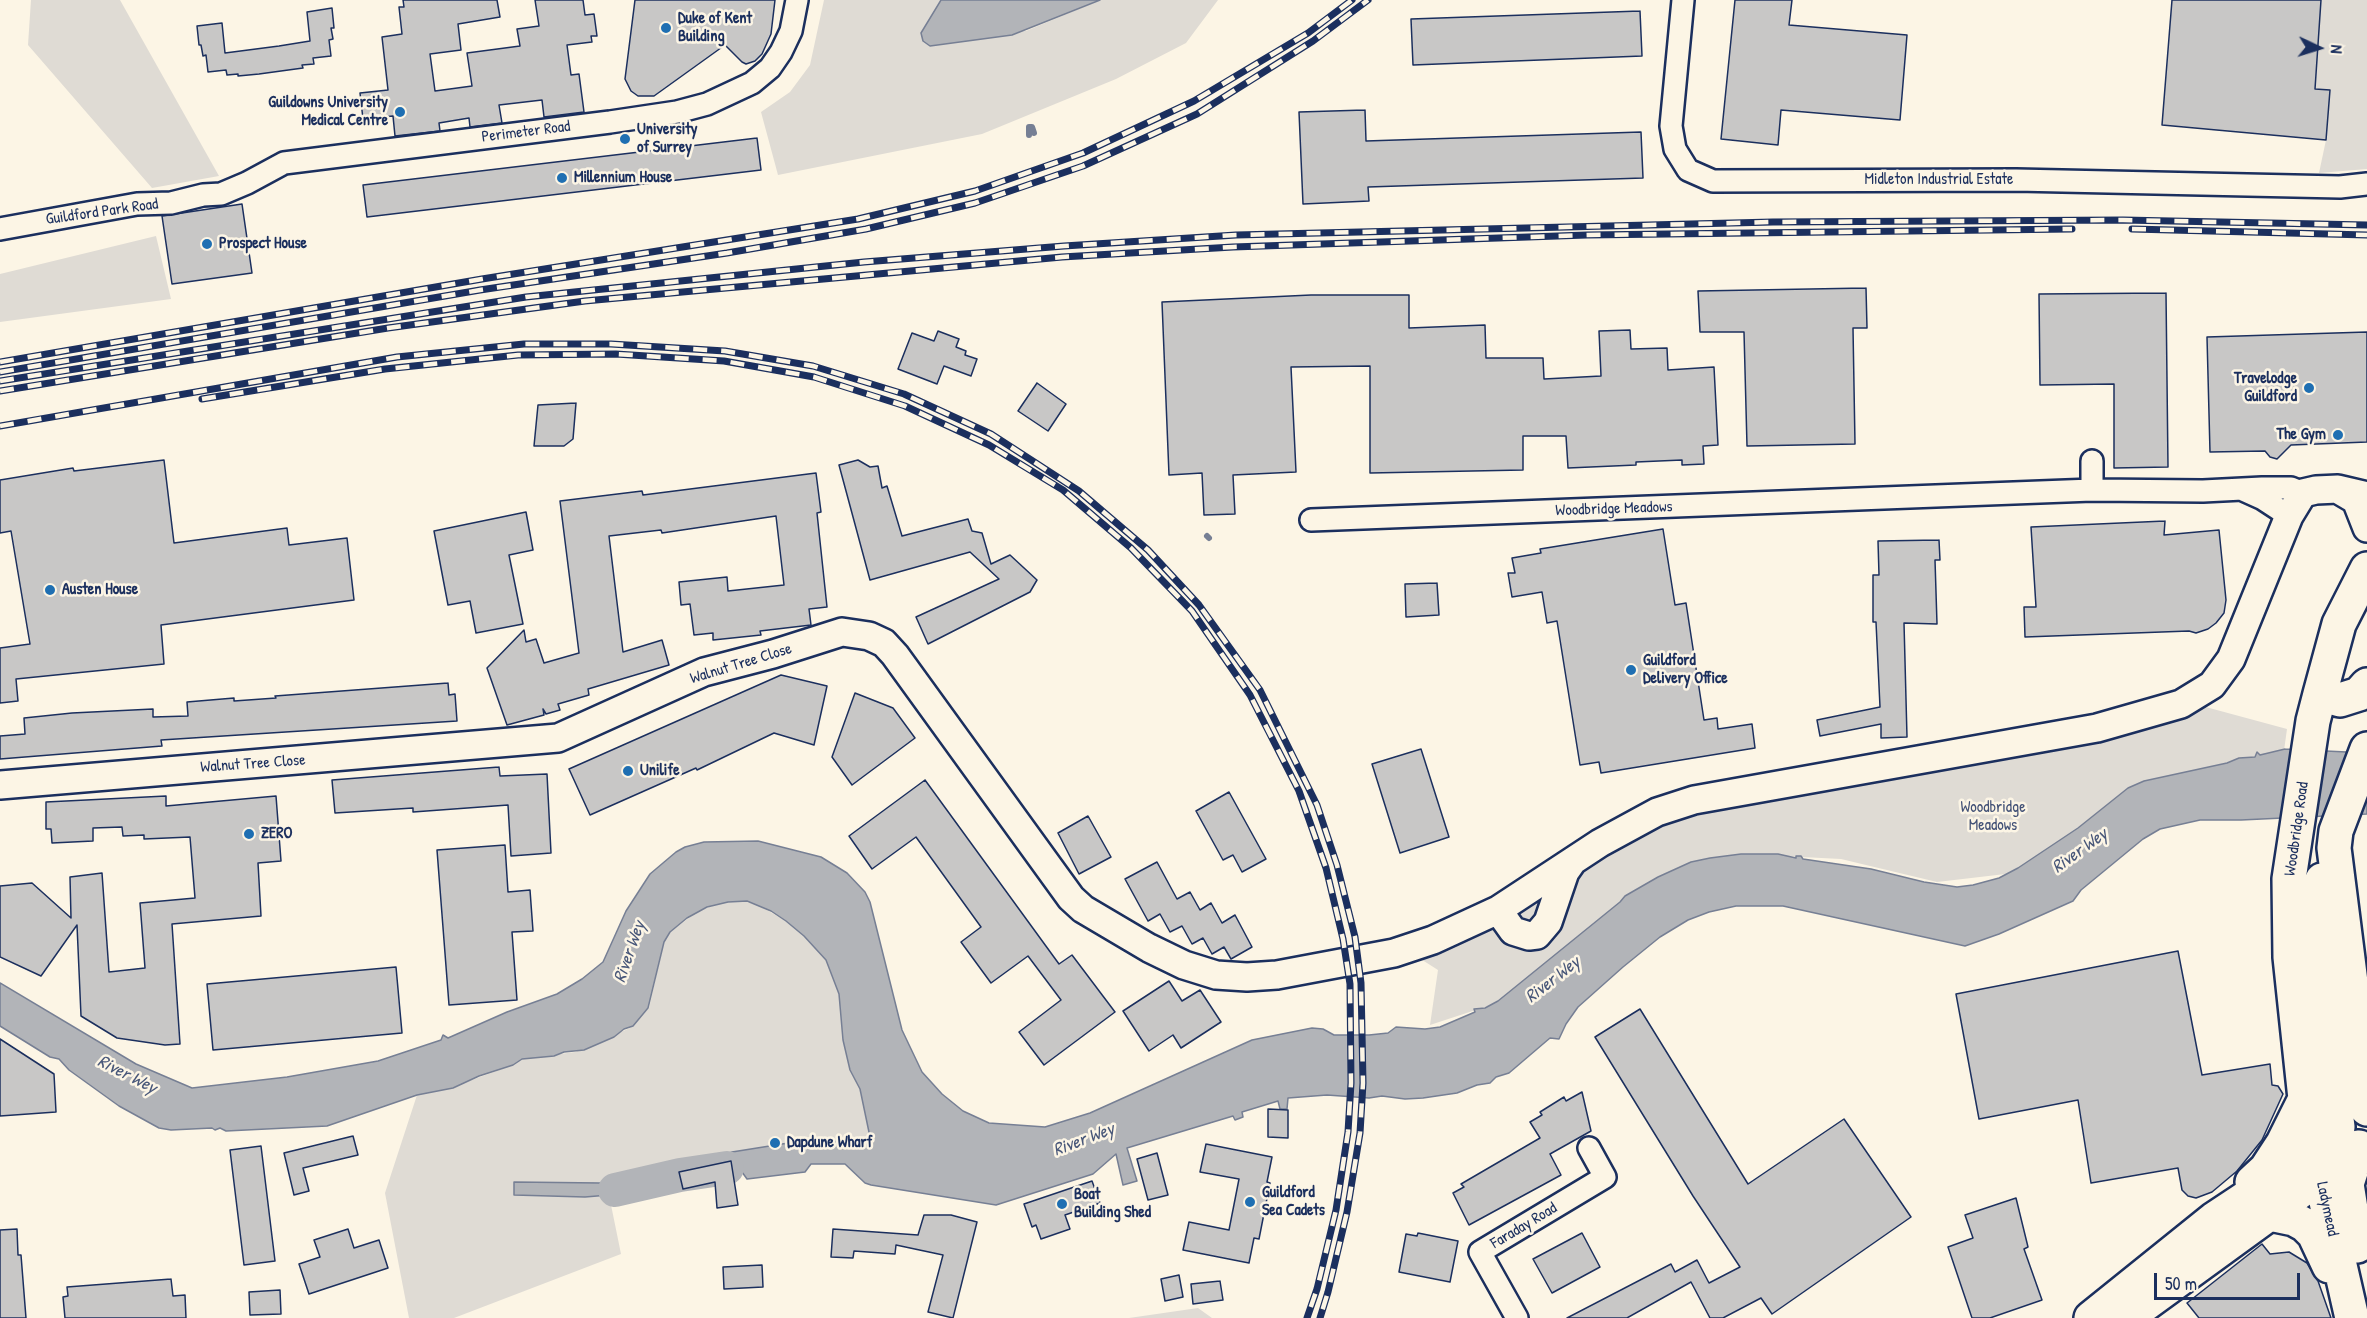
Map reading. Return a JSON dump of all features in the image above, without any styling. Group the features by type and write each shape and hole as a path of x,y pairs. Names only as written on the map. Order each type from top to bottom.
{"main road":[{"name":"Woodbridge Road","path":"2320,1099 2290,957 2289,879 2309,747 2320,694 2339,624 2367,569"},
{"path":"2320,694 2340,700 2359,694 2367,685"},
{"path":"2091,1318 2214,1219 2266,1169 2290,1132 2346,1071 2330,925 2335,839 2367,750"},
{"path":"2335,839 2367,1109"},
{"path":"2320,1099 2347,1185 2356,1310"},
{"path":"2126,1318 2270,1214 2338,1159 2367,1130"},
{"path":"2214,1219 2288,1170 2338,1159"},
{"path":"2270,1214 2294,1219 2314,1234 2331,1272 2356,1310"}],"street":[{"name":"Perimeter Road","path":"203,195 221,194 235,189 284,163 610,122 677,112 706,104 752,83 770,68 791,31 796,0"},
{"name":"Midleton Industrial Estate","path":"1683,0 1671,126 1675,149 1688,170 1713,181 2004,180 2340,187 2367,184"},
{"name":"Guildford Park Road","path":"0,229 137,204 171,203 203,195"},
{"path":"2092,461 2092,490"},
{"name":"Woodbridge Meadows","path":"1311,520 2092,490 2291,488 2303,493 2316,489 2338,489 2367,496"},
{"path":"2338,489 2356,501 2367,528"},
{"name":"Woodbridge Meadows","path":"2242,490 2263,499 2289,516"},
{"path":"1574,860 1565,872 1548,922 1538,935 1529,936 1513,931 1497,910 1600,843 1657,812 1694,800 2097,728 2181,704 2212,685 2231,659 2289,516 2303,493"},
{"name":"Walnut Tree Close","path":"0,785 558,738 704,672 773,654 842,632 869,636 884,643 895,655 1065,891 1083,909 1149,948 1184,965 1216,975 1247,977 1277,975 1394,953 1433,940 1497,910"},
{"path":"2335,839 2367,1010"},
{"name":"Faraday Road","path":"1517,1318 1480,1252 1605,1177 1589,1148"}],"green space":[{"path":"31,0 120,0 219,176 152,188 28,45"},
{"path":"824,0 941,0 921,33 1026,31 1100,0 1218,0 1186,43 1116,79 982,134 778,175 761,112 790,92 810,65"},
{"path":"2321,0 2367,0 2367,169 2319,173 2326,140 2330,90 2315,89"},
{"path":"156,236 171,299 0,322 0,274"},
{"name":"Woodbridge Meadows","path":"2202,706 2287,729 2282,765 2077,837 2014,873 1937,882 1841,859 1763,855 1497,1003 1430,1025 1438,970 1416,956 1668,815"},
{"path":"739,900 758,905 786,921 804,936 826,960 839,994 843,1040 850,1070 860,1089 870,1137 856,1144 827,1140 801,1141 732,1152 728,1154 731,1169 660,1185 657,1171 613,1182 572,1184 515,1195 585,1197 609,1195 621,1254 454,1318 409,1318 385,1193 417,1095 447,1089 513,1065 522,1059 575,1052 630,1028 649,1008 664,942 670,932 697,912 717,904"},
{"path":"1198,1308 1212,1318 1129,1318"}],"water":[{"path":"941,0 1100,0 1012,35 930,46 923,41 921,33"},
{"name":"River Wey","path":"2285,749 2367,753 2367,814 2200,820 2160,829 2143,839 2081,890 2073,901 1999,934 1965,946 1783,906 1736,906 1709,912 1688,920 1660,937 1578,1007 1559,1039 1550,1038 1509,1073 1496,1077 1490,1083 1477,1085 1457,1093 1423,1098 1327,1095 1288,1098 1287,1109 1280,1109 1278,1101 1242,1112 1243,1117 1235,1120 1233,1116 1127,1148 1137,1181 1123,1185 1116,1154 1093,1174 996,1205 871,1185 865,1183 845,1164 811,1164 805,1172 747,1179 742,1172 731,1169 728,1154 732,1152 801,1141 827,1140 856,1144 870,1137 860,1089 850,1070 843,1040 839,994 826,960 804,936 786,921 771,911 747,901 728,902 707,907 687,918 670,932 664,942 648,1008 633,1026 624,1029 614,1037 584,1050 522,1059 513,1065 479,1076 453,1088 417,1095 327,1126 226,1131 220,1128 171,1130 159,1128 119,1106 69,1070 59,1059 50,1057 0,1026 0,983 136,1064 192,1088 287,1077 378,1061 441,1040 443,1035 448,1038 507,1012 557,994 582,979 603,962 626,911 650,874 676,852 704,842 758,841 821,857 847,873 865,892 870,902 902,1030 922,1072 942,1094 963,1111 989,1123 1045,1127 1090,1113 1252,1040 1312,1028 1323,1029 1334,1035 1369,1035 1388,1033 1396,1027 1425,1029 1440,1027 1475,1012 1474,1009 1485,1008 1498,1001 1625,896 1691,862 1741,854 1778,854 1871,869 1924,882 1957,887 1973,885 1999,878 2018,868 2078,828 2128,788 2144,781 2227,763 2239,758 2255,757 2257,752 2260,755"},
{"path":"657,1171 660,1185 609,1195 585,1197 514,1195 514,1182 601,1183"}],"building":[{"path":"403,0 497,0 500,17 458,24 461,50 430,54 435,91 472,86 467,53 520,46 517,29 539,26 535,0 583,0 585,15 594,14 597,36 591,36 592,42 567,45 571,75 579,74 584,112 544,117 542,100 499,105 502,123 470,127 469,118 439,123 440,131 395,136 393,116 363,119 360,93 388,90 382,37 402,34 399,7 404,7"},
{"name":"Duke of Kent Building","path":"635,0 775,0 771,34 762,54 755,61 746,64 742,62 725,45 654,96 638,96 631,91 625,79"},
{"path":"1735,0 1792,0 1789,25 1907,35 1900,120 1781,110 1778,145 1721,139"},
{"path":"2172,0 2321,0 2315,89 2330,90 2326,140 2162,125"},
{"path":"332,8 334,28 331,28 333,39 329,40 331,56 313,58 314,64 302,65 303,68 259,74 238,76 238,74 227,75 226,70 208,72 206,55 203,56 201,45 199,45 197,26 222,23 225,53 279,46 310,41 307,12"},
{"path":"1640,11 1642,56 1413,65 1411,19"},
{"path":"1365,110 1366,141 1641,132 1643,178 1368,187 1369,201 1303,204 1299,112"},
{"name":"Millennium House","path":"757,138 761,170 367,217 363,185"},
{"name":"Prospect House","path":"242,204 252,273 172,284 162,216"},
{"path":"1866,288 1867,328 1853,328 1855,444 1747,446 1744,332 1700,332 1698,291"},
{"path":"2166,293 2168,467 2114,468 2114,384 2040,385 2039,294"},
{"path":"1311,295 1409,295 1409,328 1485,325 1486,358 1543,358 1544,379 1601,376 1599,331 1630,330 1631,349 1667,348 1668,370 1714,367 1718,445 1703,446 1704,464 1682,465 1682,460 1568,468 1566,436 1523,436 1523,470 1370,473 1370,366 1291,367 1296,472 1233,475 1235,514 1204,515 1202,473 1169,475 1162,302"},
{"path":"938,331 959,339 956,347 966,351 965,355 977,359 971,376 944,366 937,384 898,369 912,333 934,341"},
{"path":"2367,332 2367,442 2291,445 2277,459 2270,457 2265,451 2210,452 2207,337"},
{"path":"1037,383 1066,404 1048,431 1018,411"},
{"path":"576,403 573,439 564,446 534,446 538,405"},
{"path":"164,460 174,543 287,528 289,545 347,538 354,600 161,625 164,664 16,679 18,701 0,703 0,648 30,644 11,531 0,533 0,480 73,468 74,471"},
{"path":"858,460 870,467 878,466 882,488 887,486 902,536 968,519 972,531 982,533 991,564 1010,555 1037,580 1030,592 928,644 916,617 999,579 970,552 870,580 839,465"},
{"path":"816,473 821,512 817,513 827,607 809,609 811,625 760,631 761,635 713,640 713,633 694,635 690,604 681,605 679,582 727,577 728,591 784,585 776,516 662,533 661,530 609,536 623,652 662,640 669,665 588,689 589,695 558,704 560,710 546,714 543,709 544,715 507,725 487,668 524,630 526,642 536,639 544,663 579,653 560,501 642,491 643,495"},
{"path":"526,512 533,550 509,555 523,624 476,633 470,601 448,605 434,531"},
{"path":"2165,521 2164,535 2219,530 2226,600 2224,613 2216,623 2196,633 2189,631 2025,637 2024,607 2036,607 2031,527"},
{"name":"Guildford Delivery Office","path":"1663,529 1675,605 1686,603 1704,720 1717,718 1718,729 1752,724 1755,748 1601,773 1599,762 1580,765 1557,621 1547,623 1542,592 1512,597 1508,573 1515,573 1512,558 1541,553 1540,549"},
{"path":"1939,540 1940,560 1935,560 1937,624 1904,623 1907,737 1881,738 1881,724 1820,736 1817,720 1880,707 1876,622 1873,622 1873,575 1879,575 1878,541"},
{"path":"1437,583 1439,615 1406,617 1405,584"},
{"path":"781,675 827,686 814,745 774,733 697,770 696,768 590,815 569,769"},
{"path":"448,683 449,695 455,694 457,721 161,740 162,746 0,759 0,736 25,734 24,718 153,709 153,717 188,716 187,702 234,698 234,701 276,698 275,696"},
{"path":"855,693 893,708 915,738 852,785 832,757"},
{"path":"1421,749 1449,837 1400,853 1372,764"},
{"path":"499,767 500,776 547,774 551,853 511,856 508,805 413,812 413,808 335,813 332,780"},
{"path":"925,780 1059,964 1072,955 1115,1012 1044,1065 1019,1032 1061,1000 1028,956 991,983 961,942 981,927 916,837 872,869 849,836"},
{"path":"1229,792 1266,859 1242,872 1233,855 1223,860 1196,811"},
{"path":"166,796 166,806 276,796 281,861 258,863 261,916 172,924 180,1044 165,1045 117,1038 81,1016 77,925 41,976 0,957 0,886 32,883 71,918 70,877 102,873 109,972 145,968 140,903 195,898 190,837 144,839 144,835 123,836 122,827 93,828 93,841 52,843 51,829 46,829 46,802"},
{"path":"1088,816 1111,857 1079,874 1058,833"},
{"path":"505,845 508,892 530,890 533,931 512,932 517,1000 449,1005 437,850"},
{"path":"1157,862 1177,899 1190,892 1200,910 1211,903 1222,923 1235,915 1252,947 1231,959 1224,947 1212,954 1203,938 1192,944 1182,926 1170,932 1160,914 1148,921 1125,879"},
{"path":"2178,951 2202,1075 2270,1064 2272,1085 2278,1086 2283,1094 2262,1140 2237,1171 2212,1192 2196,1198 2188,1196 2182,1190 2178,1168 2091,1183 2078,1100 1979,1119 1956,994"},
{"path":"396,967 402,1033 213,1050 207,984"},
{"path":"1169,981 1182,1001 1200,990 1221,1022 1181,1048 1173,1035 1149,1051 1123,1011"},
{"path":"1640,1009 1748,1184 1844,1119 1911,1217 1772,1314 1761,1298 1723,1318 1710,1318 1691,1282 1627,1318 1567,1318 1671,1264 1675,1272 1697,1260 1709,1283 1740,1267 1693,1196 1595,1037"},
{"path":"0,1039 54,1074 56,1112 0,1116"},
{"path":"1582,1092 1591,1131 1550,1154 1561,1175 1469,1225 1453,1193 1464,1187 1461,1184 1540,1138 1530,1122 1542,1115 1540,1112 1564,1097 1566,1101"},
{"path":"1268,1109 1288,1110 1288,1138 1268,1137"},
{"path":"353,1136 358,1155 303,1168 309,1191 294,1195 284,1153"},
{"name":"Guildford Sea Cadets","path":"1206,1144 1272,1157 1267,1182 1270,1183 1259,1239 1254,1238 1249,1263 1183,1250 1189,1222 1229,1230 1239,1179 1200,1172"},
{"path":"261,1146 275,1261 244,1265 230,1150"},
{"path":"1157,1153 1168,1195 1148,1200 1137,1159"},
{"path":"731,1161 738,1205 717,1208 715,1182 683,1189 679,1172"},
{"name":"Boat Building Shed","path":"1092,1181 1100,1203 1065,1215 1070,1229 1041,1239 1036,1225 1032,1227 1024,1204"},
{"path":"2016,1198 2028,1247 2024,1249 2042,1300 1990,1318 1972,1318 1948,1247 1973,1238 1965,1215"},
{"path":"924,1215 951,1215 977,1222 953,1318 928,1312 943,1255 896,1245 895,1254 854,1251 853,1258 831,1257 833,1229 918,1235"},
{"path":"17,1229 26,1318 0,1318 0,1230"},
{"path":"348,1229 354,1248 379,1240 388,1268 309,1294 299,1264 320,1257 314,1240"},
{"path":"1418,1233 1458,1241 1450,1282 1399,1272 1406,1234 1417,1236"},
{"path":"1582,1233 1600,1267 1552,1293 1533,1259"},
{"path":"2262,1244 2270,1254 2289,1252 2307,1263 2318,1281 2331,1318 2199,1318 2187,1303"},
{"path":"762,1265 763,1287 724,1289 723,1267"},
{"path":"1179,1275 1183,1297 1165,1301 1161,1279"},
{"path":"171,1279 173,1296 185,1295 186,1318 65,1318 63,1297 68,1296 67,1287"},
{"path":"1220,1281 1223,1300 1193,1304 1191,1284"},
{"path":"280,1290 281,1314 250,1315 249,1292"}],"waterway":[{"path":"1029,135 1029,127 1032,127 1034,133"},
{"name":"Dapdune Wharf","path":"615,1190 680,1175 727,1168"}],"railway":[{"path":"0,362 482,279 858,219 975,191 1083,153 1194,101 1308,33 1352,0"},
{"path":"0,372 480,290 727,253 866,229 975,203 1083,166 1197,114 1313,41 1368,0"},
{"path":"0,381 526,297 864,262 1064,246 1236,235 1773,222 2123,220 2367,225"},
{"path":"0,391 388,328 585,301 1062,257 1233,247 1587,235 2072,229"},
{"path":"2132,229 2367,235"},
{"path":"0,426 397,357 524,344 611,344 725,351 813,366 904,394 991,434 1079,491 1148,550 1199,605 1260,690 1317,805 1337,865 1355,937 1361,983 1363,1083 1360,1133 1347,1212 1320,1318"},
{"path":"202,399 385,369 518,355 616,354 724,361 814,377 905,406 989,445 1063,490 1131,548 1192,611 1250,695 1299,791 1326,868 1343,939 1350,984 1351,1083 1348,1132 1336,1210 1317,1289 1307,1318"}],"place":[{"name":"Duke of Kent Building","path":"666,28"},
{"name":"Guildowns University Medical Centre","path":"400,112"},
{"name":"University of Surrey","path":"625,139"},
{"name":"Millennium House","path":"562,178"},
{"name":"Prospect House","path":"207,244"},
{"name":"Travelodge Guildford","path":"2309,388"},
{"name":"The Gym","path":"2338,435"},
{"name":"Austen House","path":"50,590"},
{"name":"Guildford Delivery Office","path":"1631,670"},
{"name":"Unilife","path":"628,771"},
{"name":"ZERO","path":"249,834"},
{"name":"Dapdune Wharf","path":"775,1143"},
{"name":"Guildford Sea Cadets","path":"1250,1202"},
{"name":"Boat Building Shed","path":"1062,1204"}]}
